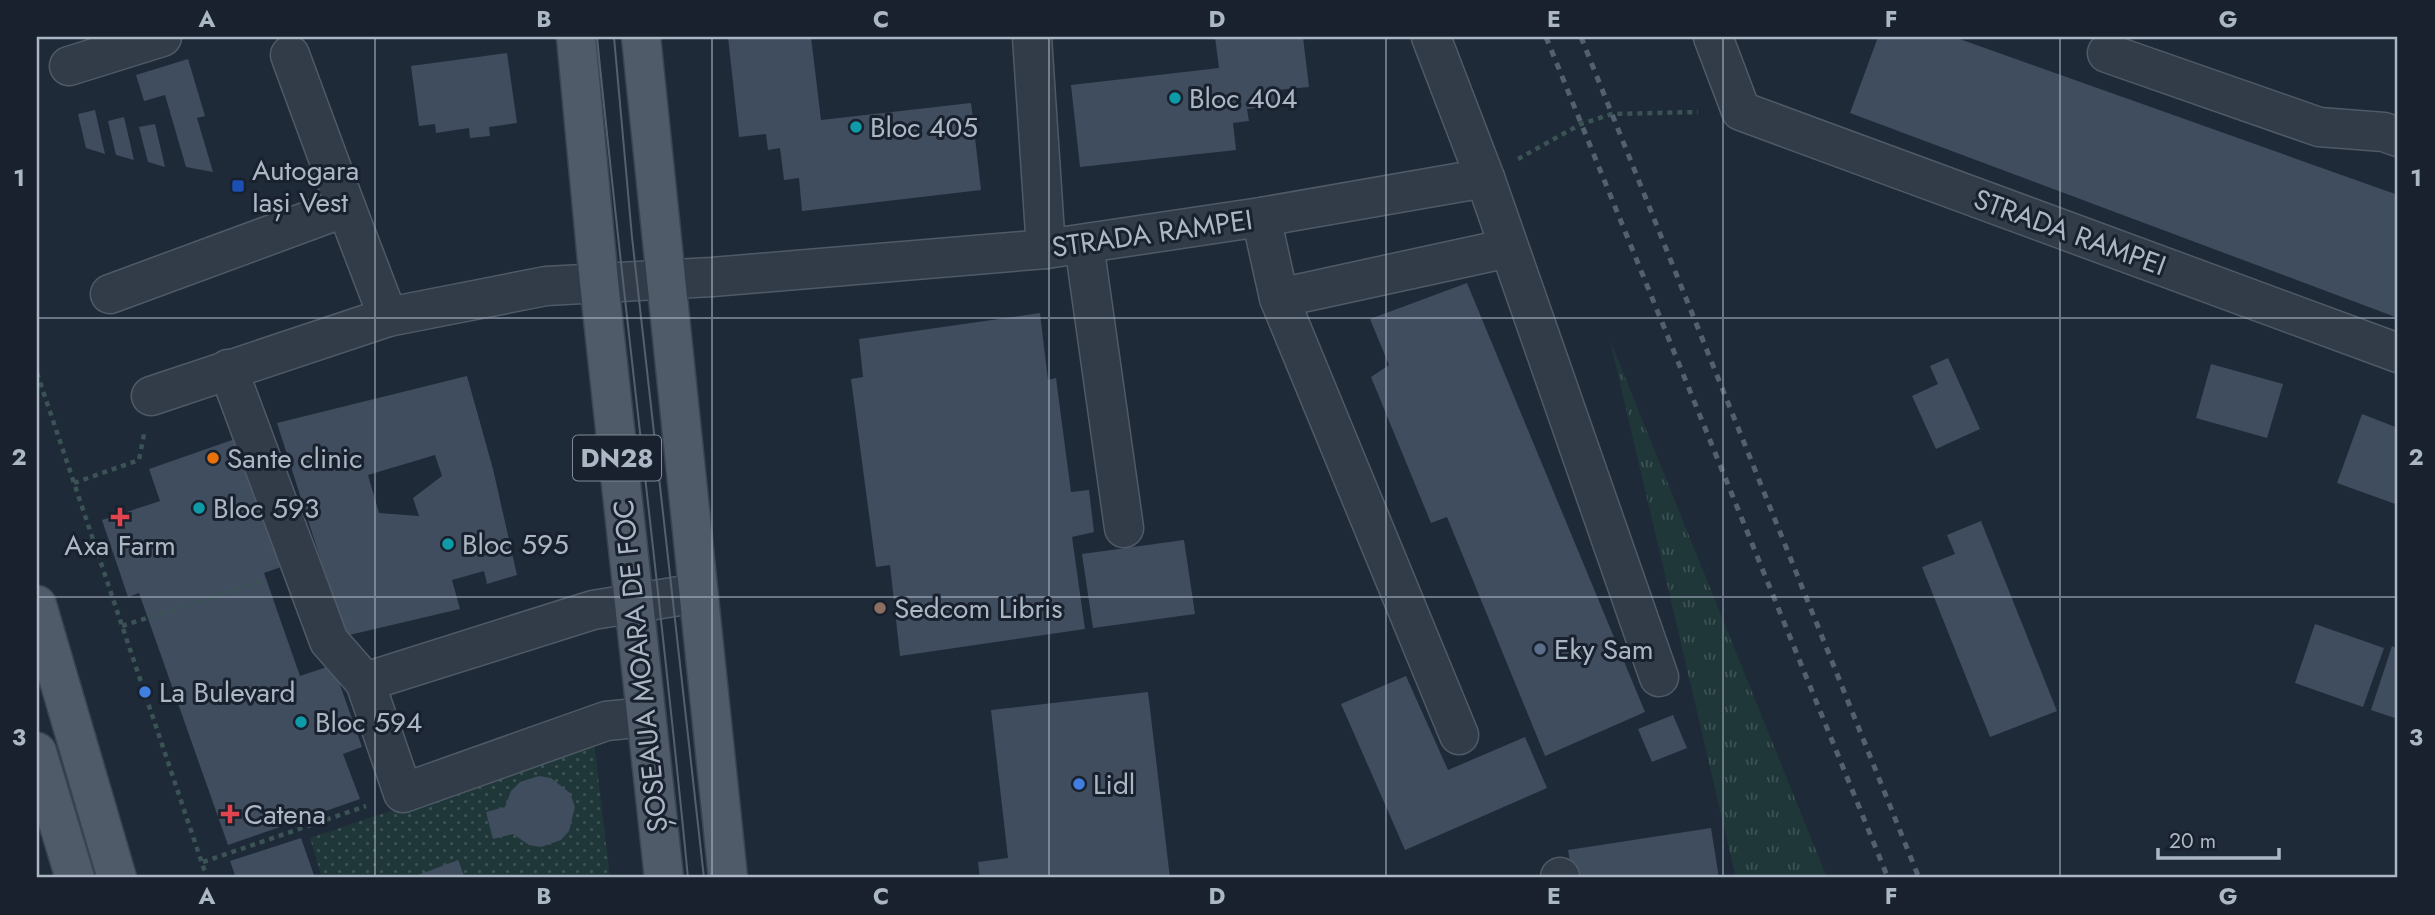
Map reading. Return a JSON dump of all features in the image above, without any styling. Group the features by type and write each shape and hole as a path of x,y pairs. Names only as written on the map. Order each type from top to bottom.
{"main road":[{"name":"ȘOSEAUA MOARA DE FOC","path":"576,37 599,282 664,878"},
{"name":"DN28","path":"641,37 728,878"},
{"path":"37,604 117,878"},
{"path":"37,752 75,878"}],"street":[{"path":"69,66 162,37"},
{"path":"1032,37 1046,249"},
{"path":"1432,37 1485,178 1659,677"},
{"path":"1713,37 1741,111"},
{"path":"2107,53 2319,127 2384,132 2398,137"},
{"path":"290,55 388,317"},
{"name":"STRADA RAMPEI","path":"1741,111 2398,353"},
{"name":"STRADA RAMPEI","path":"151,396 388,317 545,286 1046,249 1261,217 1485,178"},
{"path":"110,294 346,207"},
{"path":"1261,217 1279,298 1459,735"},
{"path":"1084,244 1124,528"},
{"path":"1279,298 1508,247"},
{"path":"228,369 329,641 365,682 403,793 606,721 646,716"},
{"path":"365,682 593,610 698,593"}],"path":[{"path":"1485,178 1581,124 1612,114 1741,111"},
{"path":"37,373 207,878"},
{"path":"74,482 139,460 151,396"},
{"path":"122,626 273,577"},
{"path":"203,862 403,793"}],"green space":[{"path":"1610,340 1827,878 1736,878"},
{"path":"594,742 610,878 322,878 310,838"}],"building":[{"name":"Bloc 405","path":"728,37 811,37 821,120 971,103 981,190 802,211 799,178 784,180 780,148 768,150 766,134 739,137"},
{"name":"Bloc 404","path":"1215,37 1303,37 1309,87 1277,90 1279,105 1247,109 1249,121 1233,123 1236,150 1080,167 1071,85 1219,68"},
{"path":"1878,37 1954,37 2398,195 2398,318 1850,113"},
{"path":"507,53 517,123 489,127 490,136 470,138 469,128 436,133 435,124 419,126 411,66"},
{"path":"188,59 205,116 197,118 213,172 186,167 165,95 144,101 136,75"},
{"path":"95,110 105,154 86,148 78,114"},
{"path":"124,117 134,160 116,155 108,121"},
{"path":"155,124 165,167 148,162 139,127"},
{"path":"1467,283 1645,712 1545,756 1447,517 1431,523 1371,377 1389,365 1370,319"},
{"path":"1040,313 1048,380 1056,378 1071,492 1089,490 1094,532 1072,537 1085,629 900,656 890,565 876,567 851,379 863,377 859,339"},
{"path":"1948,358 1980,429 1936,449 1912,396 1938,384 1930,366"},
{"path":"2211,364 2283,384 2267,438 2196,418"},
{"path":"467,376 493,469 517,575 487,584 484,571 452,580 460,609 345,636 277,423","holes":["435,455 442,476 413,498 419,516 379,513 368,475"]},
{"path":"2362,414 2398,428 2398,505 2337,483"},
{"path":"235,439 281,567 264,573 300,676 333,665 362,747 343,754 360,799 228,845 139,593 128,597 102,520 160,501 149,469"},
{"path":"1981,521 2057,711 1990,737 1922,567 1955,554 1947,535"},
{"path":"1184,540 1195,614 1093,628 1082,554"},
{"path":"2315,624 2384,648 2363,707 2295,683"},
{"path":"2392,646 2398,649 2398,719 2371,710"},
{"path":"1406,676 1448,770 1525,737 1547,788 1405,850 1341,704"},
{"name":"Lidl","path":"1148,692 1170,878 980,878 978,862 1008,858 991,710"},
{"path":"1673,715 1687,748 1652,762 1638,729"},
{"path":"539,776 551,778 570,793 575,807 569,831 561,840 541,847 529,845 513,834 493,839 486,812 505,807 511,791 520,782"},
{"path":"1711,828 1719,878 1573,878 1568,850"},
{"path":"301,838 315,878 236,878 230,861"},
{"path":"458,860 465,878 410,878"}],"tram line":[{"path":"597,37 688,878"},
{"path":"614,37 632,237 704,878"}],"railway":[{"path":"1546,37 1888,878"},
{"path":"1581,37 1919,878"}],"place":[{"name":"Bloc 404","path":"1175,98"},
{"name":"Bloc 405","path":"856,127"},
{"name":"Autogara Iași Vest","path":"238,186"},
{"name":"Sante clinic","path":"213,458"},
{"name":"Bloc 593","path":"199,508"},
{"name":"Axa Farm","path":"120,517"},
{"name":"Bloc 595","path":"448,544"},
{"name":"Sedcom Libris","path":"880,608"},
{"name":"Eky Sam","path":"1540,649"},
{"name":"La Bulevard","path":"145,692"},
{"name":"Bloc 594","path":"301,722"},
{"name":"Lidl","path":"1079,784"},
{"name":"Catena","path":"230,814"}]}
